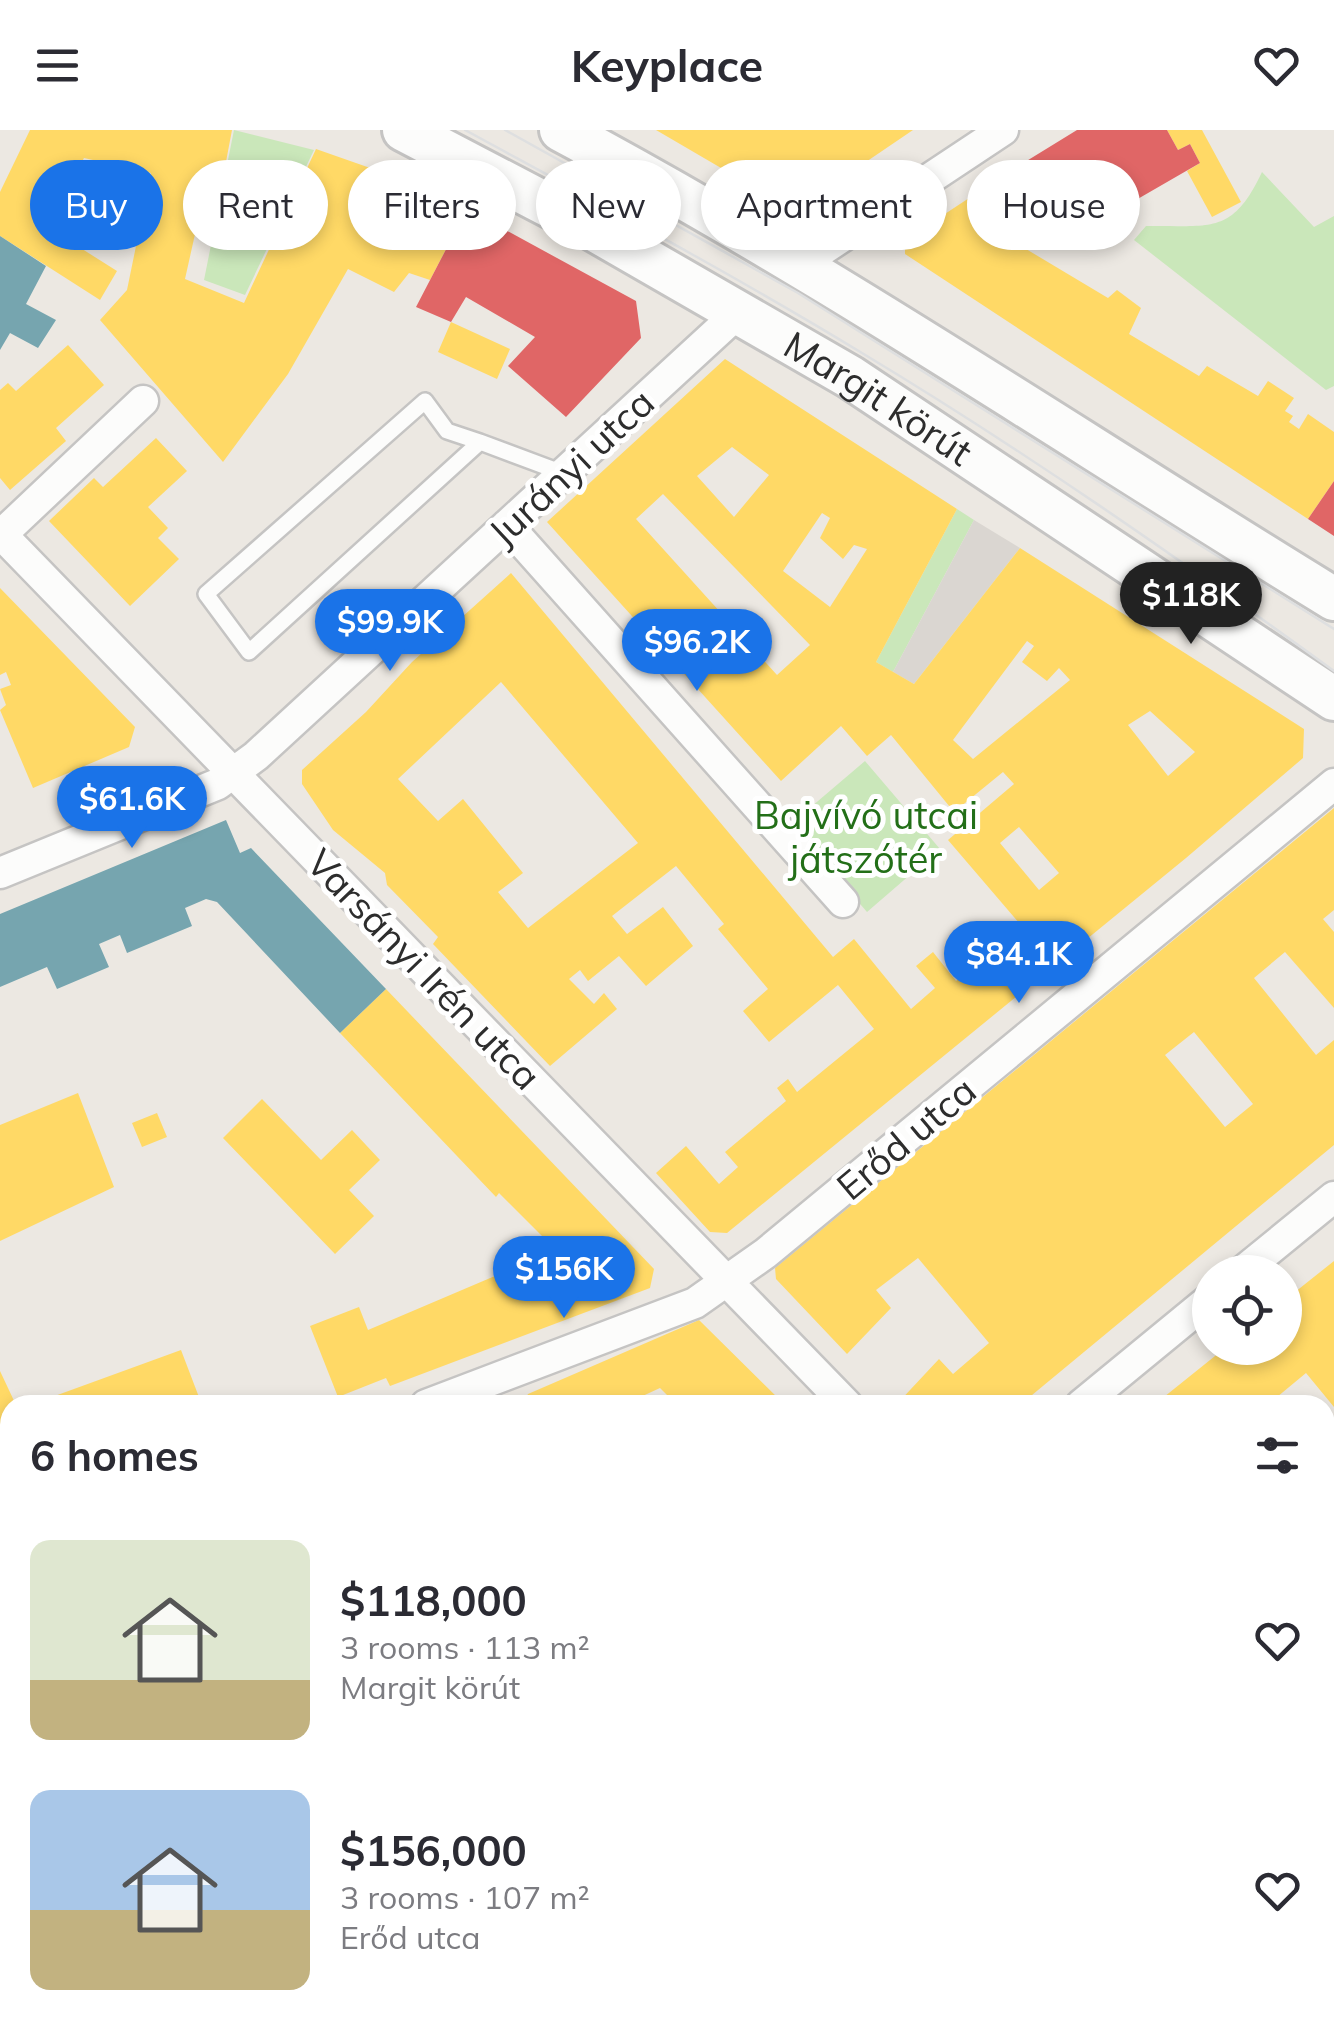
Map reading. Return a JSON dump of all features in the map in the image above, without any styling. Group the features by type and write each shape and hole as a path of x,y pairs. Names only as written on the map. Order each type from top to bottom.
{"main road":[{"name":"Margit körút","path":"404,130 536,200"},
{"name":"Margit körút","path":"579,135 801,264 1334,599"},
{"name":"Margit körút","path":"629,250 850,377 1334,699"}],"street":[{"path":"801,264 1004,130"},
{"path":"579,135 581,160"},
{"name":"Jurányi utca","path":"0,873 218,784 233,773 740,311"},
{"path":"1,534 143,400"},
{"path":"507,525 843,902"},
{"name":"Varsányi Irén utca","path":"1,534 732,1277 838,1395"},
{"name":"Erőd utca","path":"478,1395 695,1303 766,1253 1334,784"},
{"path":"1263,1255 1334,1197"},
{"path":"1092,1395 1192,1314"}],"lane":[{"path":"480,442 249,652 206,594 425,401 447,431 480,442 564,473"}],"green space":[{"path":"234,130 314,150 309,160 228,160"},
{"path":"1262,172 1314,227 1334,216 1334,386 1326,390 1140,245 1140,233 1146,226 1217,223 1229,217 1251,193"},
{"path":"210,250 266,250 245,295 204,280"},
{"path":"957,509 974,520 893,672 876,662"},
{"name":"Bajvívó utcai játszótér","path":"865,761 940,849 867,912 791,824"}],"shaded area":[{"path":"974,520 1020,548 914,684 893,672"}],"building: Homes":[{"path":"30,130 232,130 226,160 183,160 183,250 191,250 185,279 244,303 269,250 328,250 328,160 311,160 316,149 348,160 348,250 446,250 430,280 409,273 394,292 348,269 288,374 223,462 100,320 127,290 135,250 163,250 163,160 30,160 30,250 84,250 117,271 100,300 0,236 0,192"},
{"path":"656,130 913,130 869,160 707,160"},
{"path":"1167,130 1202,130 1241,202 1212,217 1187,171 1200,163 1190,144 1178,150"},
{"path":"967,199 967,250 1028,250 1108,298 1117,290 1141,308 1129,334 1199,376 1207,366 1258,396 1268,381 1294,398 1285,411 1293,416 1289,422 1299,429 1308,414 1334,432 1334,481 1308,519 905,254 905,250 947,250 947,213"},
{"path":"451,322 510,349 497,379 438,352"},
{"path":"68,345 104,385 56,428 66,441 10,490 0,478 0,390 8,383 16,391"},
{"path":"725,359 957,509 876,662 914,684 1020,548 1304,729 1303,758 727,1233 710,1232 656,1173 686,1146 719,1184 738,1167 725,1152 786,1101 777,1088 788,1079 797,1092 874,1029 838,985 769,1042 743,1011 768,989 718,929 724,924 676,866 612,916 627,934 663,907 693,946 646,986 619,956 588,981 580,970 569,979 594,1004 604,993 617,1009 550,1066 433,944 438,937 387,885 385,873 333,830 302,784 302,770 366,712 412,662 511,573 833,957 854,939 911,1009 935,988 916,966 933,952 956,981 986,958 973,942 995,925 1009,942 1026,931 948,840 1014,784 1003,772 954,812 891,735 867,756 841,726 781,781 547,522","holes":["732,447 769,475 734,517 697,476","663,494 810,645 777,675 636,519","822,513 830,518 820,538 843,559 854,545 867,549 830,607 783,571","1027,641 1034,646 1022,662 1047,681 1059,668 1070,680 973,759 953,740","501,682 638,843 528,928 498,892 523,873 463,799 438,821 398,779","1150,711 1195,752 1168,776 1128,725","1019,827 1059,873 1039,890 1000,843"]},
{"path":"156,438 187,471 148,507 168,528 158,538 179,559 130,606 49,521 94,478 103,487"},
{"path":"0,588 135,727 129,747 33,788 0,710 6,705 0,689 11,685 6,672 0,675"},
{"path":"1334,808 1334,910 1323,919 1334,932 1334,1008 1285,952 1254,978 1316,1055 1334,1040 1334,1145 1201,1255 1192,1255 1192,1263 1032,1395 905,1395 939,1359 953,1374 989,1343 918,1258 876,1290 891,1308 847,1354 776,1279 775,1268","holes":["1194,1032 1253,1104 1225,1127 1165,1055"]},
{"path":"386,989 654,1269 650,1288 390,1386 386,1378 337,1395 310,1326 359,1307 368,1330 556,1250 499,1193 496,1197 340,1033"},
{"path":"78,1093 114,1187 0,1241 0,1125"},
{"path":"262,1099 321,1160 352,1130 380,1160 349,1190 374,1216 335,1254 223,1138"},
{"path":"157,1113 167,1137 142,1147 132,1123"},
{"path":"1334,1261 1334,1395 1324,1395 1306,1373 1279,1395 1166,1395 1204,1365 1302,1365 1302,1286"},
{"path":"699,1320 775,1395 667,1395 660,1388 645,1395 528,1394"},
{"path":"181,1350 198,1395 57,1395"},
{"path":"0,1371 11,1395 0,1395"}],"building: Shops":[{"path":"1077,130 1167,130 1178,150 1190,144 1200,163 1140,198 1140,160 1028,160"},
{"path":"516,236 536,250 636,301 641,338 566,417 508,366 535,337 466,297 451,322 416,307 446,250 516,250"},
{"path":"1334,481 1334,536 1308,519"}],"building: Public":[{"path":"0,236 46,266 26,304 56,320 38,348 10,333 0,350"},
{"path":"226,820 240,853 251,848 386,989 340,1033 217,902 206,899 185,908 192,926 127,953 120,935 99,944 109,967 57,989 47,967 0,987 0,914"}],"tram line":[{"path":"465,130 715,267 923,390 1102,507 1334,671"},
{"path":"505,130 798,293 1334,629"}]}
